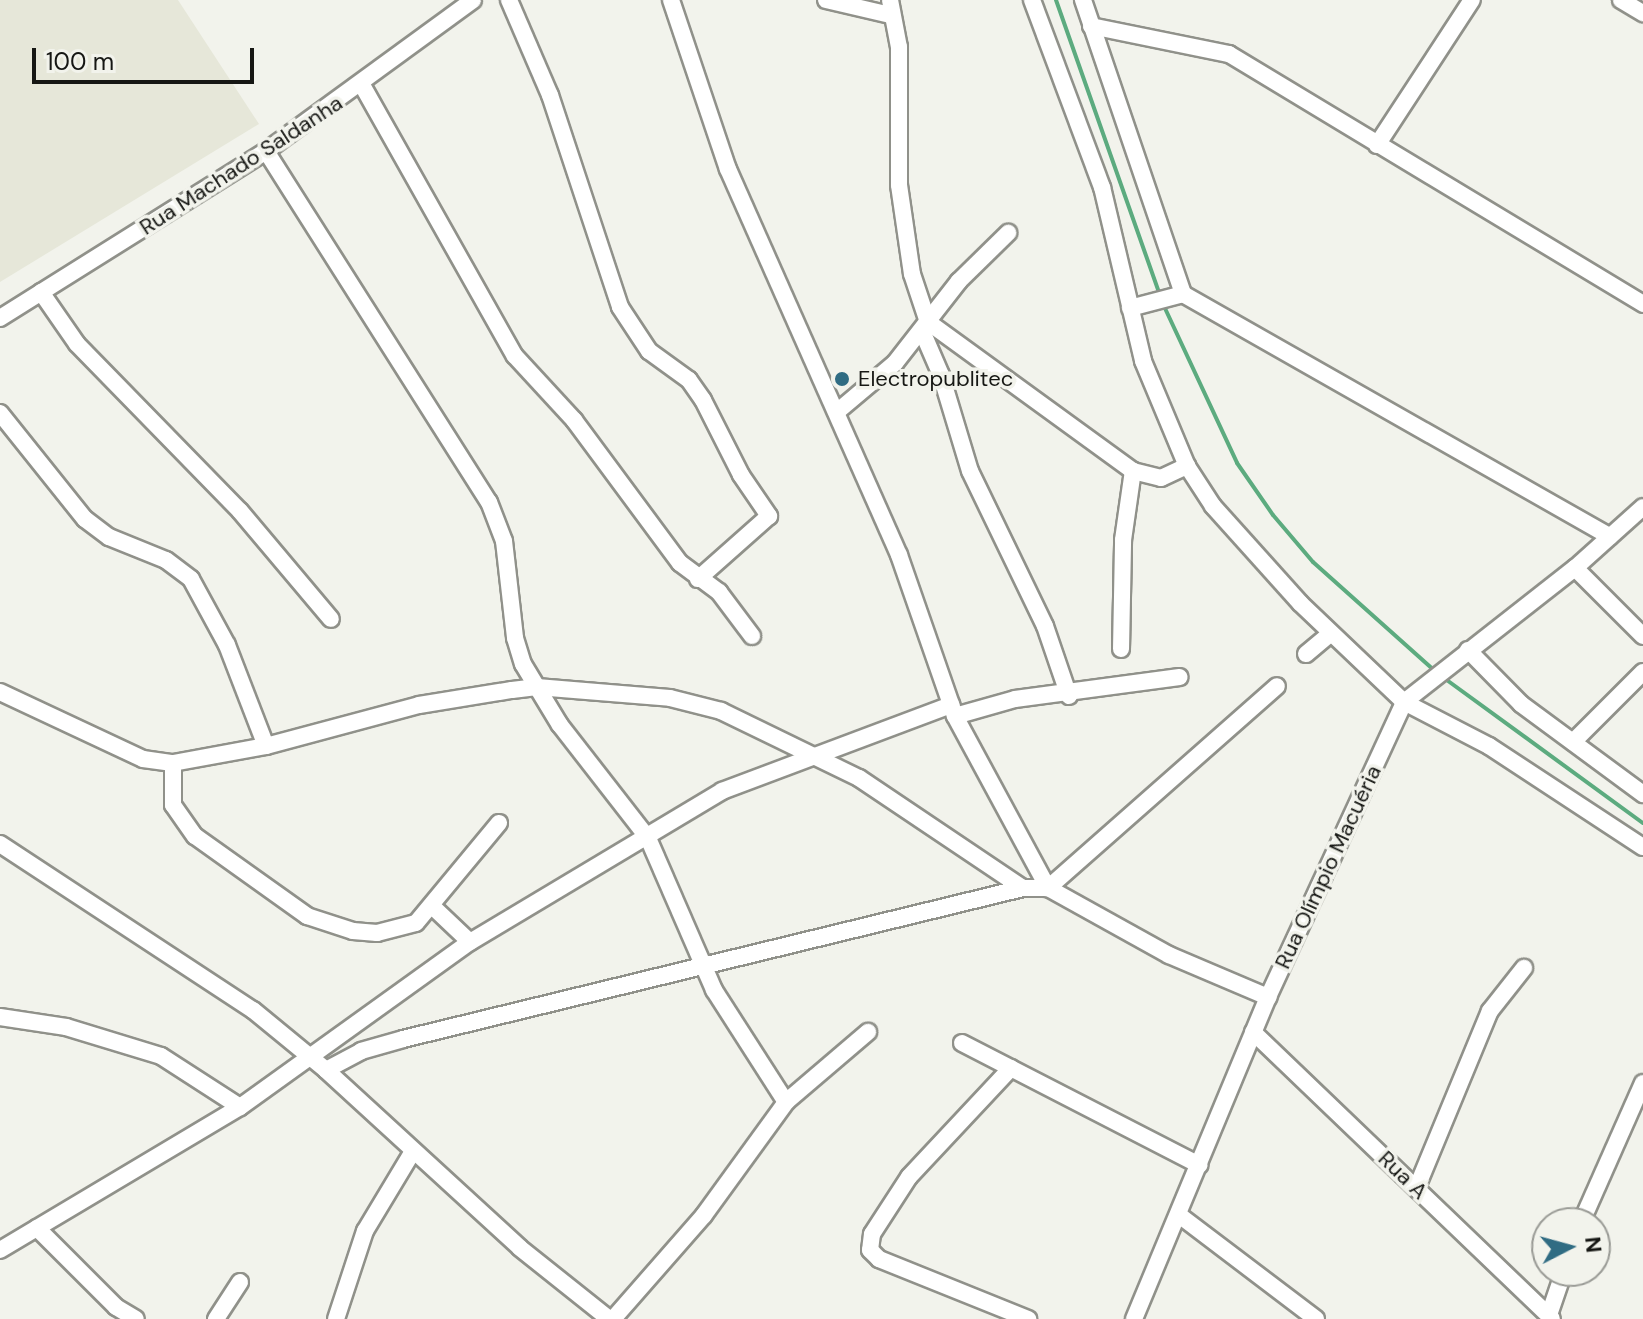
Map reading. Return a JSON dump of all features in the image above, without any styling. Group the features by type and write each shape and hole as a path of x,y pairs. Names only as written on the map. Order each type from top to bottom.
{"street":[{"name":"Rua Machado Saldanha","path":"0,318 266,151 362,85 473,0"},
{"path":"509,0 550,95 620,307 649,351 689,380 703,400 741,475 769,516 698,579"},
{"path":"671,0 728,169 838,411 899,555 953,710 1048,888"},
{"path":"826,0 890,8 899,47 899,185 912,274 925,327 970,471 1045,626 1069,696"},
{"path":"1032,0 1102,187 1143,361 1187,466 1252,551 1330,634 1410,696 1643,847"},
{"path":"1083,0 1183,294 1610,537"},
{"path":"1377,145 1472,0"},
{"path":"1621,0 1643,13"},
{"path":"1091,26 1229,54 1643,304"},
{"path":"362,85 515,356 574,420 647,521 698,579 719,592 752,636"},
{"path":"266,151 500,524 515,638 537,687 648,838 734,1025 786,1102"},
{"path":"838,411 895,363 959,281 1008,233"},
{"path":"41,292 77,344 240,511 331,619"},
{"path":"1130,308 1183,294"},
{"path":"925,327 1133,471 1151,479 1187,466"},
{"path":"0,413 85,519 109,537 166,560 197,586 266,746"},
{"path":"1121,649 1123,540 1133,471"},
{"name":"Rua Olímpio Macuéria","path":"1134,1319 1268,997 1410,696 1575,568 1643,507"},
{"path":"1575,568 1643,636"},
{"path":"1306,654 1330,634"},
{"path":"1463,654 1521,704 1643,794"},
{"path":"1573,742 1643,672"},
{"path":"0,1250 240,1107 470,942 722,791 815,754 953,710 1015,699 1069,696 1180,677"},
{"path":"1048,888 1146,807 1277,686"},
{"path":"0,692 143,759 173,763 266,746 405,708 537,687 670,698 721,711 815,754 859,778 1023,888"},
{"path":"173,763 173,805 181,820 235,868 307,916 328,926 377,933 416,923 432,906 453,872 499,823"},
{"path":"0,844 42,875 186,962 326,1070 413,1151 603,1317 704,1215 786,1102 868,1032"},
{"path":"326,1070 361,1051 403,1039 704,963 1023,888 1048,888 1169,955 1268,997"},
{"path":"432,906 470,942"},
{"path":"1417,1187 1490,1011 1524,968"},
{"path":"0,1017 66,1027 161,1056 240,1107"},
{"name":"Rua A","path":"1253,1032 1550,1317"},
{"path":"962,1043 1199,1165"},
{"path":"1011,1068 909,1177 872,1234 870,1250 879,1259 1028,1319"},
{"path":"1588,1207 1643,1083"},
{"path":"336,1319 365,1231 413,1151"},
{"path":"1179,1215 1316,1319"},
{"path":"37,1228 116,1307 136,1319"},
{"path":"216,1319 240,1282"},
{"path":"1550,1317 1559,1287"}],"shaded area":[{"path":"0,0 178,0 259,124 0,282"}],"waterway":[{"path":"1056,0 1160,296"},
{"path":"1163,304 1237,463 1273,515 1313,562 1434,670"},
{"path":"1444,678 1643,823"}],"place":[{"name":"Electropublitec","path":"842,379"}]}
